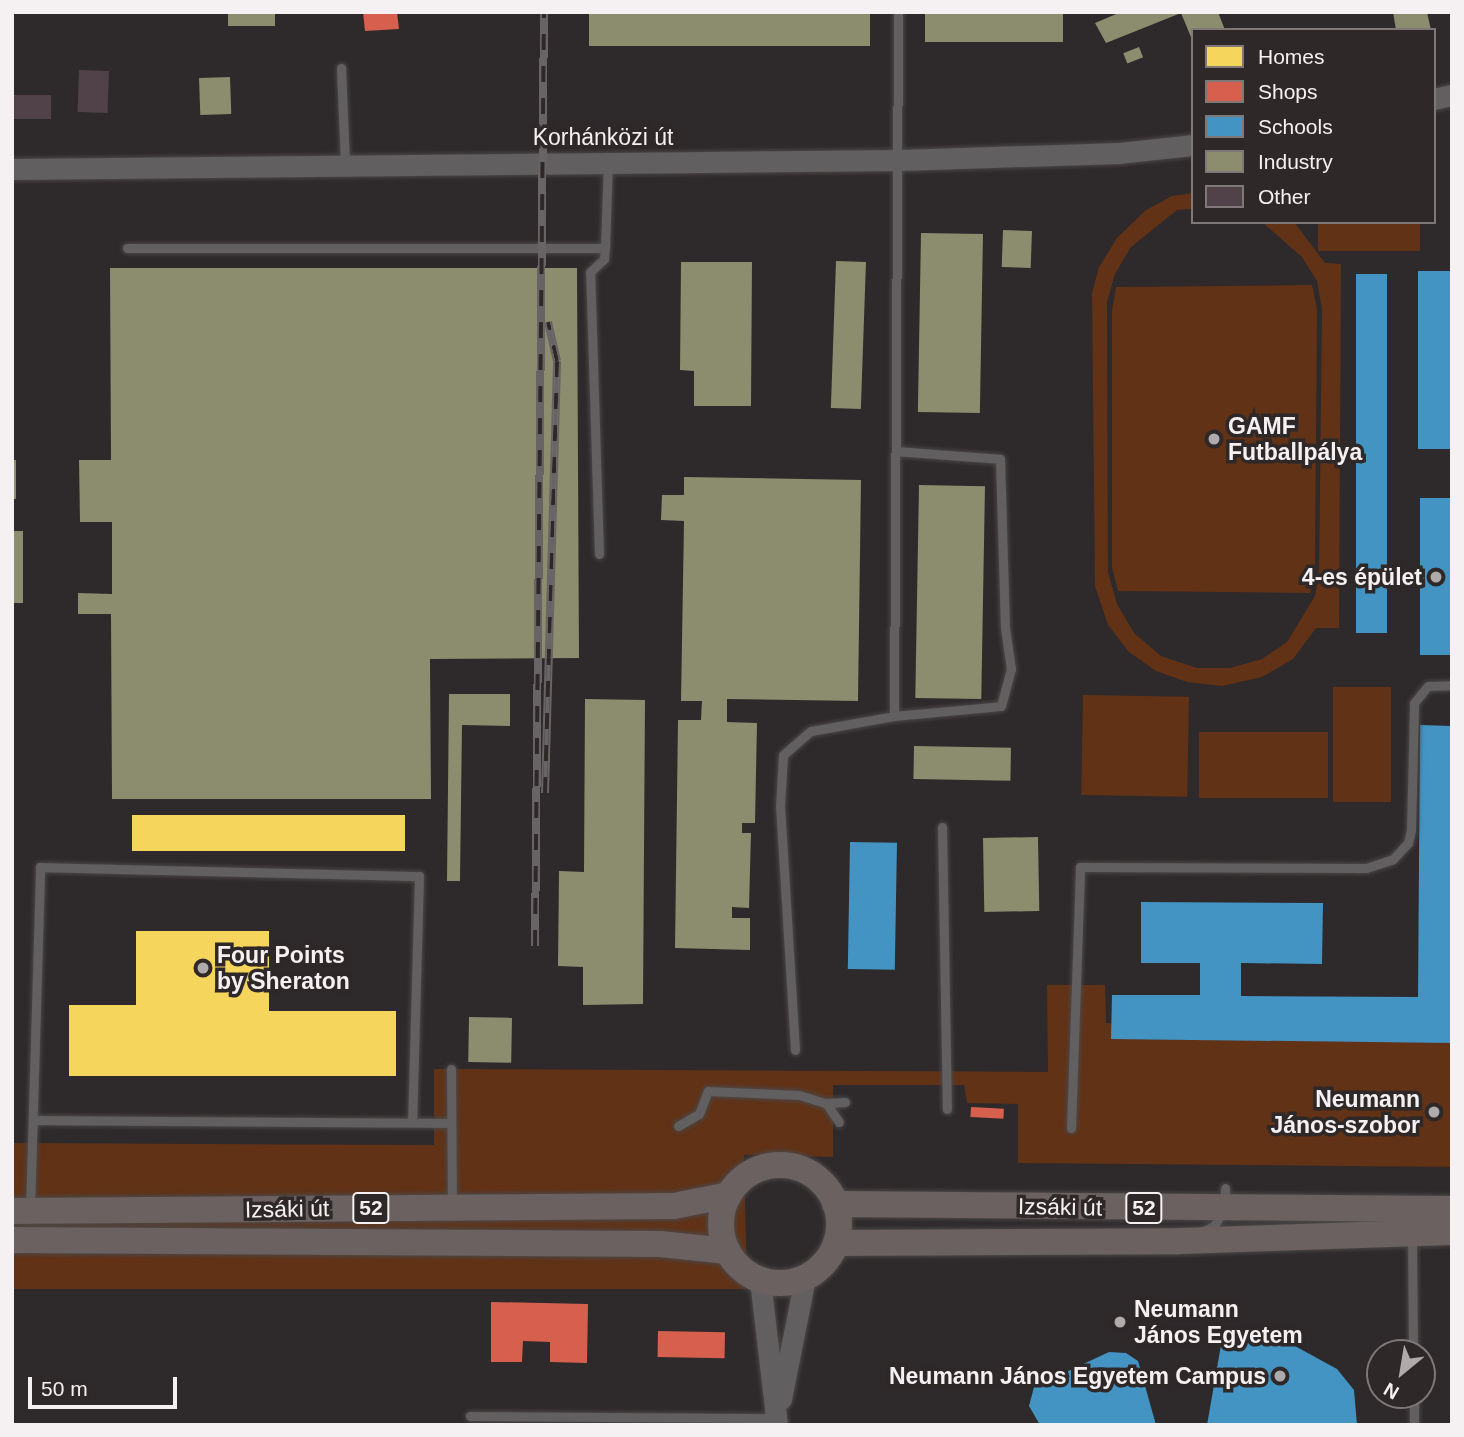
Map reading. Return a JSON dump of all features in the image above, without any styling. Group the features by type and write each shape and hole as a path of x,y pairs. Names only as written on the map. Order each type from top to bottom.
{"main road":[{"path":"793,1167 819,1180 835,1205 836,1243 824,1264 805,1278 783,1283 760,1280 744,1271 728,1251 721,1229 729,1195 750,1174 763,1168 793,1167"},
{"name":"Izsáki út","path":"21,1211 674,1206 729,1195"},
{"name":"Izsáki út","path":"835,1205 1225,1199 1452,1209"},
{"name":"Izsáki út","path":"836,1243 1179,1241 1412,1231 1452,1232"},
{"name":"Izsáki út","path":"12,1240 660,1244 728,1251"}],"street":[{"name":"Korhánközi út","path":"12,169 899,160 1119,153 1191,145"},
{"path":"777,1421 805,1278"},
{"path":"760,1280 777,1421"}],"lane":[{"path":"894,716 898,12"},
{"path":"341,68 345,166"},
{"path":"599,554 590,272 604,259 608,164"},
{"path":"127,248 605,248"},
{"path":"795,1051 780,806 783,755 811,731 894,716 1001,706 1010,669 1005,628 1000,459 896,451"},
{"path":"1071,1128 1080,867 1366,869 1393,859 1408,843 1411,830 1414,703 1419,691 1428,686 1452,685"},
{"path":"942,827 947,1110"},
{"path":"21,1211 33,1120 40,867 419,876 412,1122"},
{"path":"451,1069 452,1207"},
{"path":"678,1126 699,1114 708,1091 799,1095 826,1104 845,1102"},
{"path":"826,1104 839,1122"},
{"path":"33,1120 451,1123"},
{"path":"1179,1241 1214,1226 1225,1199"},
{"path":"1412,1231 1413,1339"},
{"path":"470,1416 777,1421"}],"shaded area":[{"path":"1191,193 1191,209 1177,210 1131,247 1115,274 1107,302 1108,572 1117,604 1134,633 1161,656 1197,668 1230,668 1262,659 1287,642 1315,596 1319,574 1322,309 1317,281 1302,257 1264,224 1296,224 1325,263 1341,264 1339,628 1316,628 1293,659 1262,677 1222,686 1187,682 1156,671 1129,652 1108,625 1095,586 1092,293 1099,267 1117,238 1146,210 1172,196"},
{"path":"1318,224 1420,224 1420,251 1318,251"},
{"name":"GAMF Futballpálya","path":"1312,285 1317,309 1315,570 1310,593 1118,591 1112,568 1112,311 1116,287"},
{"path":"1333,687 1391,687 1391,802 1333,802"},
{"path":"1083,695 1189,697 1187,797 1081,795"},
{"path":"1199,732 1328,732 1328,798 1199,798"},
{"path":"1047,985 1105,985 1106,1023 1242,1040 1452,1024 1452,1167 1018,1163 1018,1104 967,1103 964,1085 833,1085 833,1157 744,1155 747,1289 12,1289 12,1143 434,1145 434,1069 1048,1072"}],"building: Homes":[{"path":"132,815 405,815 405,851 132,851"},
{"name":"Four Points by Sheraton","path":"136,931 269,931 269,1011 396,1011 396,1076 69,1076 69,1005 136,1005"}],"building: Shops":[{"path":"363,12 397,12 399,29 365,31"},
{"path":"971,1107 1004,1109 1003,1119 970,1117"},
{"path":"491,1302 588,1304 587,1363 550,1362 550,1342 523,1341 522,1362 491,1362"},
{"path":"658,1331 725,1332 725,1358 658,1357"}],"building: Schools":[{"path":"1418,271 1452,271 1452,449 1418,449"},
{"path":"1356,274 1387,274 1387,633 1356,633"},
{"name":"4-es épület","path":"1420,498 1452,498 1452,655 1420,655"},
{"path":"1420,725 1452,726 1452,1043 1111,1039 1112,995 1200,995 1200,963 1141,963 1141,902 1323,903 1322,964 1241,963 1241,996 1418,997"},
{"path":"850,842 897,843 895,970 848,969"},
{"name":"Neumann János Egyetem Campus","path":"1238,1329 1259,1330 1284,1340 1337,1369 1354,1390 1357,1425 1207,1425 1221,1345"},
{"path":"1109,1352 1126,1353 1138,1361 1156,1425 1040,1425 1029,1406 1034,1387"}],"building: Industry":[{"path":"228,12 275,12 275,26 228,26"},
{"path":"589,12 870,12 870,46 589,46"},
{"path":"925,12 1063,12 1063,42 925,42"},
{"path":"1121,12 1218,12 1224,28 1191,28 1191,37 1181,13 1106,43 1095,23"},
{"path":"1393,12 1427,12 1431,28 1396,28"},
{"path":"1139,47 1143,57 1127,64 1123,53"},
{"path":"230,77 231,114 200,115 199,78"},
{"path":"1003,230 1032,231 1031,268 1002,267"},
{"path":"921,233 983,234 980,413 918,412"},
{"path":"836,261 866,262 861,409 831,408"},
{"path":"681,262 752,262 751,406 694,406 694,371 680,370"},
{"path":"110,268 577,268 579,658 430,659 431,799 112,799 111,614 78,614 78,593 112,594 112,522 80,522 79,460 111,460"},
{"path":"12,460 16,460 16,499 12,499"},
{"path":"684,477 861,480 858,701 727,699 727,722 757,723 755,823 742,823 742,833 751,833 749,908 732,907 732,918 750,918 750,950 675,948 678,720 701,720 702,701 681,701 684,521 661,520 662,495 684,495"},
{"path":"919,485 985,486 981,699 915,698"},
{"path":"12,531 23,531 23,603 12,603"},
{"path":"449,694 510,694 510,726 462,725 460,881 447,881"},
{"path":"585,699 645,700 643,1004 583,1005 583,967 558,966 559,871 584,872"},
{"path":"914,746 1011,748 1010,781 913,779"},
{"path":"1038,837 1039,911 984,912 983,838"},
{"path":"469,1017 512,1018 511,1063 468,1062"}],"building: Other":[{"path":"79,70 109,71 108,113 78,112"},
{"path":"12,95 51,95 51,119 12,119"}],"railway":[{"path":"535,946 544,12"},
{"path":"545,793 557,361 548,322"}],"place":[{"name":"GAMF Futballpálya","path":"1214,439"},
{"name":"4-es épület","path":"1436,577"},
{"name":"Four Points by Sheraton","path":"203,968"},
{"name":"Neumann János-szobor","path":"1434,1112"},
{"name":"Neumann János Egyetem","path":"1120,1322"},
{"name":"Neumann János Egyetem Campus","path":"1280,1376"}]}
